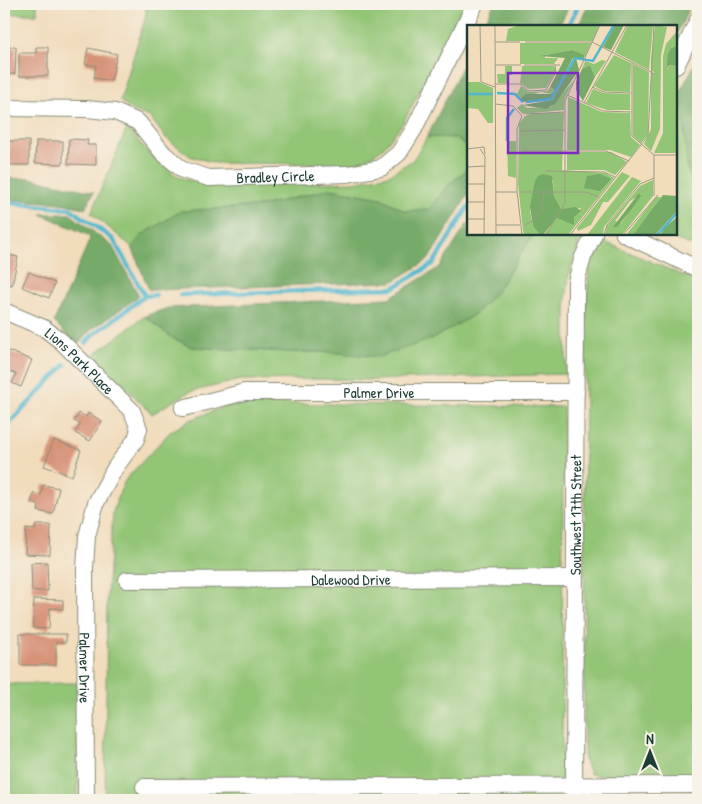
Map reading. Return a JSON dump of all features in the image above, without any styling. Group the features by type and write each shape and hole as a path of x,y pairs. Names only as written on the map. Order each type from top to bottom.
{"street":[{"name":"Bradley Circle","path":"4,108 87,109 115,112 138,122 163,153 183,170 209,178 348,174 381,168 399,153 414,128 474,4"},
{"path":"677,64 698,20"},
{"name":"Southwest 17th Street","path":"574,793 576,282 583,257 594,235"},
{"path":"626,235 698,269"},
{"name":"Lions Park Place","path":"4,312 44,328 61,341 132,411 140,429"},
{"name":"Palmer Drive","path":"183,408 245,392 576,392"},
{"name":"Palmer Drive","path":"86,800 85,568 87,536 96,503 115,468 136,439 140,429"},
{"name":"Dalewood Drive","path":"127,580 574,578"},
{"path":"144,787 574,793 698,785"}],"green space":[{"path":"4,4 37,4 37,14 4,14"},
{"path":"146,4 465,4 403,123 383,148 367,159 351,164 215,163 190,156 165,137 150,117 131,110 120,101 146,15"},
{"path":"494,4 570,4 560,25 484,25"},
{"path":"589,4 691,4 677,34 677,25 578,25"},
{"path":"467,57 467,147 456,138 427,137"},
{"path":"698,58 698,193 687,169 682,88"},
{"path":"682,88 687,169 698,193 698,248 665,235 677,235 677,97"},
{"path":"127,128 148,152 178,177 210,186 354,182 389,175 413,160 427,137 456,138 467,147 467,170 448,185 429,209 405,211 381,198 330,189 261,206 185,211 142,235 132,247 91,213"},
{"path":"467,170 467,197 428,260 392,282 149,290 132,247 142,235 181,211 261,206 330,189 381,198 405,211 429,209 448,185"},
{"path":"29,178 94,192 85,208 60,203 4,199 4,179"},
{"path":"41,214 70,214 112,246 139,296 91,330 77,345 54,322 90,239 88,235"},
{"path":"467,225 467,235 533,235 496,292 474,315 432,339 379,357 328,352 191,347 171,337 145,316 168,308 389,298 440,267"},
{"path":"533,235 581,235 569,275 566,300 566,374 370,380 241,380 189,392 152,414 93,355 145,316 171,337 191,347 328,352 526,243"},
{"path":"605,242 698,282 698,775 604,776 590,774 584,759 585,334 589,268"},
{"path":"258,403 563,407 562,800 105,800 107,597 113,512 118,496 126,479 170,432 190,420 227,406"},
{"path":"77,683 78,800 4,800 4,684"},
{"path":"598,792 698,793 698,800 590,800"}],"building":[{"path":"4,47 16,47 15,74 4,74"},
{"path":"36,47 48,47 48,76 19,76 19,53 36,53"},
{"path":"88,48 117,54 111,81 94,78 96,66 85,64"},
{"path":"69,139 88,140 87,145 96,145 96,165 68,164"},
{"path":"4,141 29,141 29,165 4,165"},
{"path":"36,141 63,141 63,164 35,163"},
{"path":"4,254 18,257 12,285 4,283"},
{"path":"29,272 55,283 49,298 22,287"},
{"path":"6,350 32,360 21,387 12,383 16,374 4,369"},
{"path":"79,413 86,417 88,413 102,421 90,441 75,433 80,424 74,421"},
{"path":"54,440 81,450 72,476 44,466"},
{"path":"43,485 59,488 53,514 38,511 39,505 31,503 34,493 41,495"},
{"path":"36,525 51,525 50,555 25,554 26,529 35,530"},
{"path":"47,562 48,591 32,591 31,563"},
{"path":"34,599 63,600 63,609 50,608 49,629 33,628"},
{"path":"20,634 66,634 66,642 56,642 56,665 20,665"}],"waterway":[{"path":"568,25 579,4"},
{"path":"4,202 71,209 113,239 145,296"},
{"path":"180,295 393,288 433,264 467,209"},
{"path":"86,343 93,335 145,296 156,295"},
{"path":"4,429 65,365"}]}
